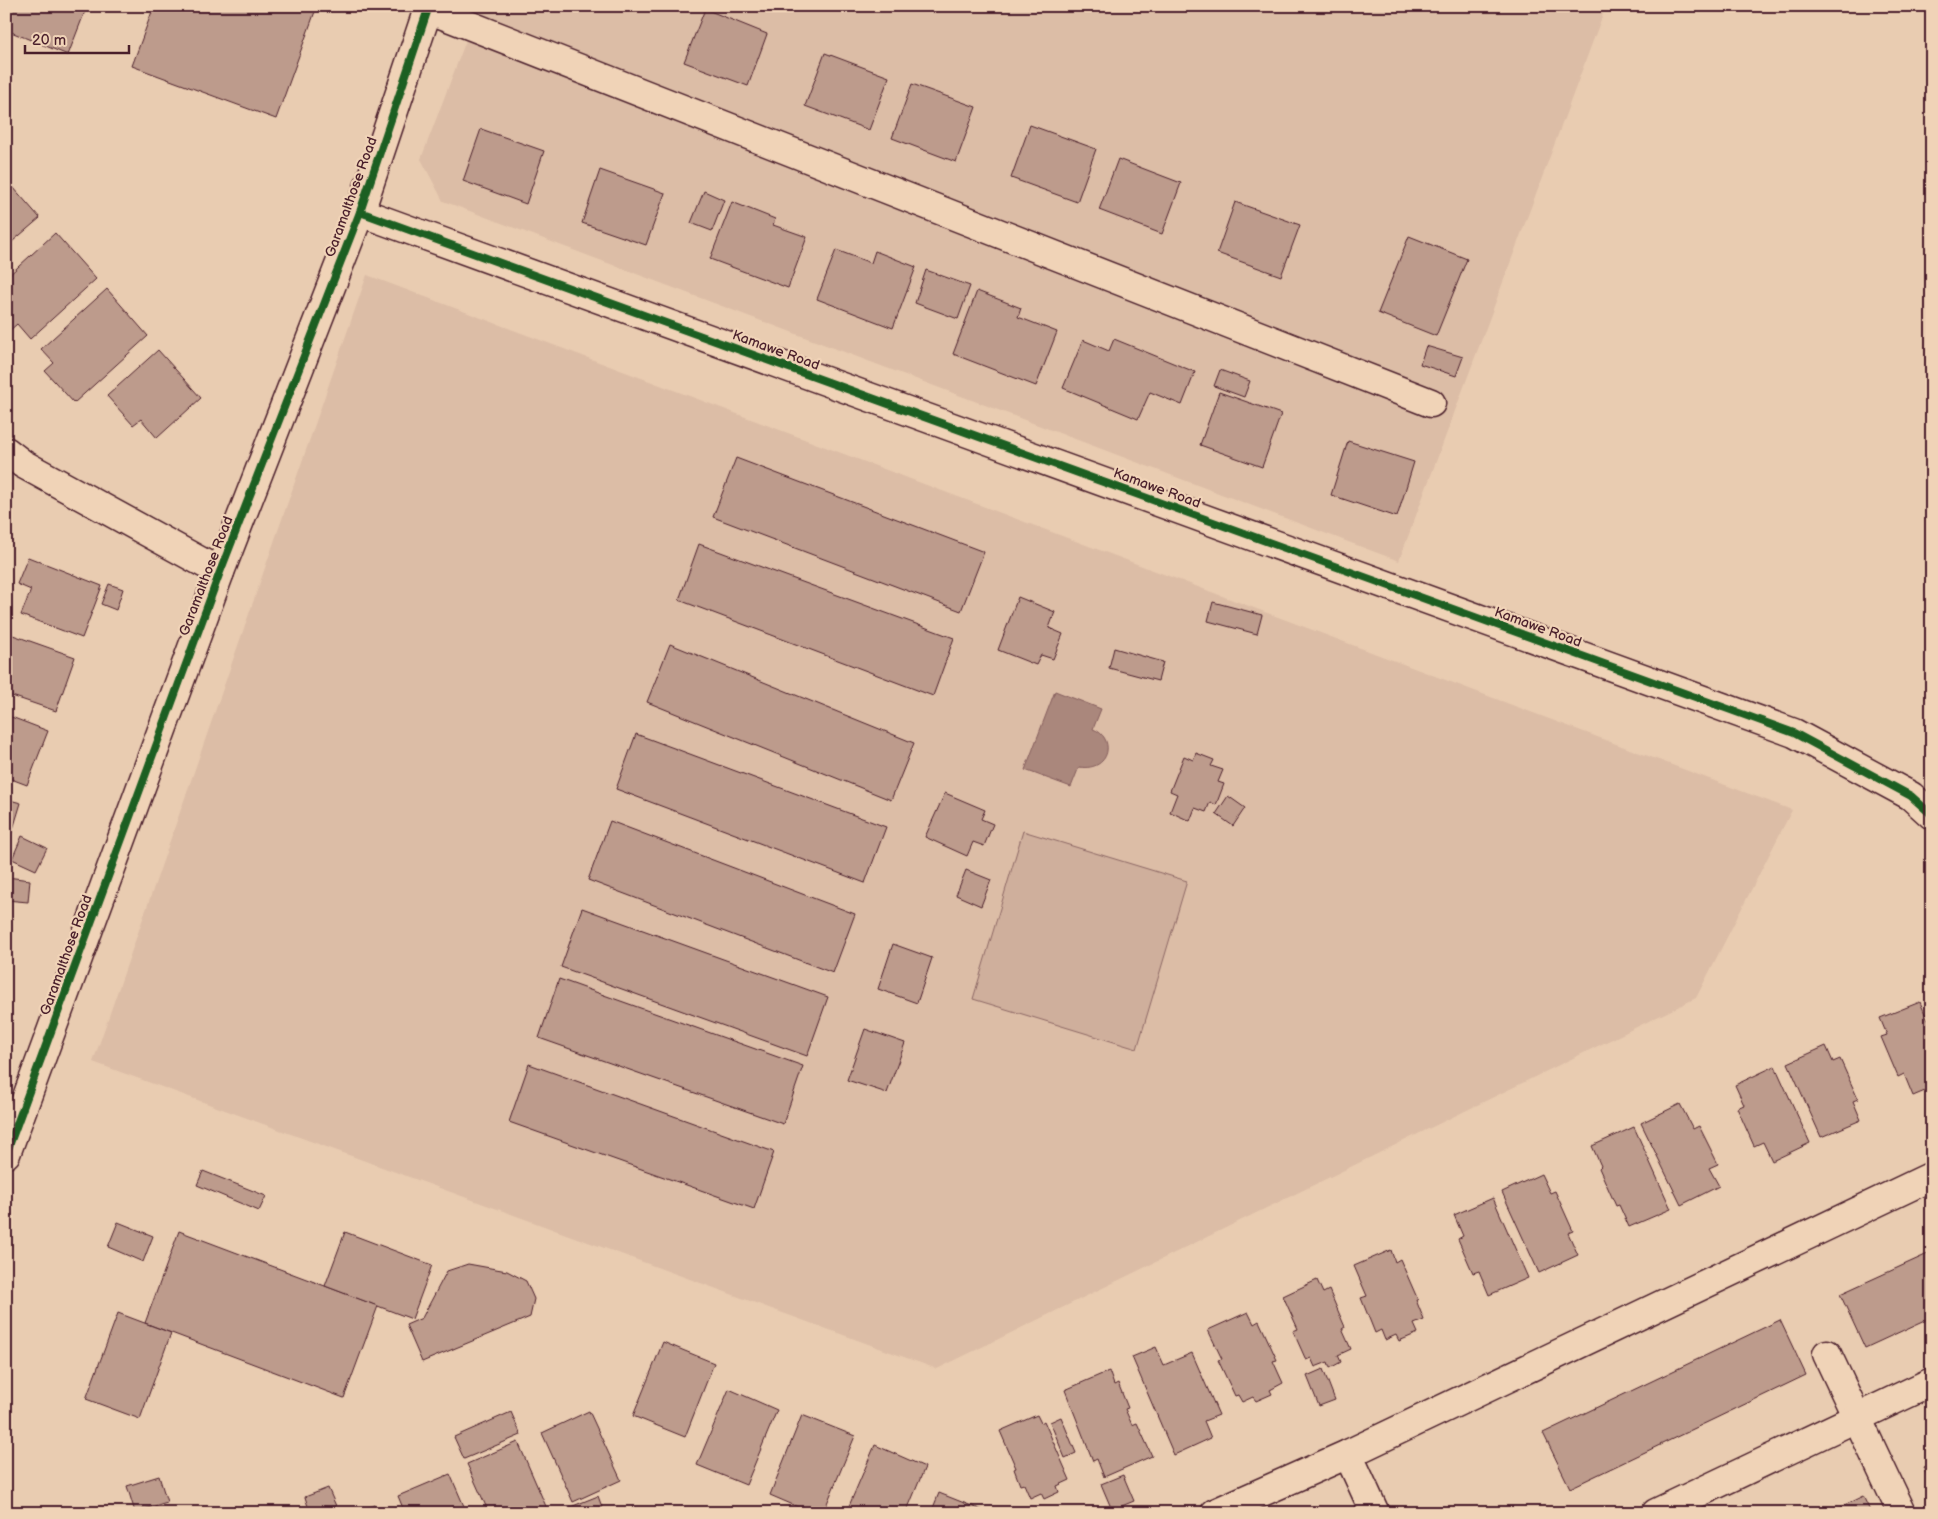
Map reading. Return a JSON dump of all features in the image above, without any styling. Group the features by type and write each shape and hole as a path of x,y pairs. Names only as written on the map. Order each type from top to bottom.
{"street":[{"name":"Garamalthose Road","path":"6,1154 220,572 360,212 429,8"},
{"path":"429,8 1431,403"},
{"name":"Kamawe Road","path":"360,212 1794,733 1911,796 1932,815"},
{"path":"6,451 23,464 220,572"},
{"path":"1215,1513 1348,1454 1932,1176"},
{"path":"1827,1354 1902,1513"},
{"path":"1656,1513 1932,1382"},
{"path":"1348,1454 1375,1513"}],"shaded area":[{"path":"479,6 1606,6 1399,561 443,201 421,159"},
{"path":"367,275 1792,810 1696,998 937,1369 93,1062"},
{"path":"1055,691 1101,709 1093,729 1105,739 1107,753 1098,764 1090,767 1079,767 1071,787 1025,770"},
{"path":"1023,831 1187,881 1137,1049 973,999"}],"building":[{"path":"6,6 87,6 68,55 6,30"},
{"path":"154,6 317,6 276,119 132,66"},
{"path":"705,9 767,34 748,86 684,62"},
{"path":"825,53 889,77 869,130 805,106"},
{"path":"912,84 976,107 956,162 892,138"},
{"path":"1030,125 1096,149 1077,202 1011,178"},
{"path":"481,129 544,151 526,204 463,181"},
{"path":"1118,159 1181,183 1162,234 1099,210"},
{"path":"600,170 665,193 646,245 582,223"},
{"path":"6,179 40,218 6,247"},
{"path":"704,191 724,200 712,231 691,223"},
{"path":"732,202 775,219 773,225 807,237 788,288 710,259"},
{"path":"1235,202 1300,225 1281,276 1217,253"},
{"path":"55,233 96,279 30,339 17,324 8,332 6,330 6,278"},
{"path":"1409,236 1467,259 1436,336 1378,313"},
{"path":"836,250 871,263 875,251 916,267 893,328 817,299"},
{"path":"926,270 970,286 958,319 915,303"},
{"path":"107,289 148,336 74,403 45,371 54,363 41,349"},
{"path":"977,291 1021,308 1018,317 1057,332 1036,386 953,354"},
{"path":"1114,339 1195,372 1182,405 1150,392 1138,419 1063,388 1083,340 1109,351"},
{"path":"1426,346 1463,357 1456,376 1420,364"},
{"path":"158,350 201,398 157,438 141,419 133,425 107,396"},
{"path":"1220,370 1250,381 1244,397 1214,386"},
{"path":"1219,392 1281,414 1262,467 1200,445"},
{"path":"1348,441 1414,462 1397,517 1331,495"},
{"path":"736,458 984,552 961,611 713,517"},
{"path":"699,544 954,638 933,696 679,600"},
{"path":"28,557 102,586 82,638 21,615 31,590 17,584"},
{"path":"109,584 123,589 116,610 101,604"},
{"path":"1018,597 1055,612 1049,628 1063,634 1053,659 1041,655 1036,665 998,650"},
{"path":"1213,602 1262,615 1257,634 1208,621"},
{"path":"10,634 75,657 56,711 6,694 6,645"},
{"path":"670,644 914,743 891,800 647,702"},
{"path":"1114,648 1163,662 1158,681 1109,668"},
{"path":"6,715 48,731 27,785 6,777"},
{"path":"636,734 886,827 865,883 616,789"},
{"path":"1196,753 1214,760 1211,766 1223,770 1218,782 1224,784 1216,805 1210,802 1206,812 1195,808 1190,821 1170,812 1177,794 1170,791 1184,756 1193,760"},
{"path":"945,793 985,810 981,819 993,824 984,846 973,842 967,856 925,837"},
{"path":"1228,796 1245,808 1233,826 1216,814"},
{"path":"6,799 21,803 6,852"},
{"path":"610,821 855,914 833,973 588,880"},
{"path":"22,836 47,848 36,870 12,859"},
{"path":"966,870 991,880 981,906 956,895"},
{"path":"7,877 30,880 28,902 6,900"},
{"path":"582,908 828,997 807,1056 561,967"},
{"path":"893,944 932,958 917,1003 878,989"},
{"path":"559,979 803,1066 783,1124 539,1038"},
{"path":"1920,1002 1932,1030 1932,1088 1913,1096 1904,1074 1898,1077 1881,1037 1887,1035 1880,1018"},
{"path":"865,1029 905,1043 887,1093 847,1080"},
{"path":"1826,1046 1833,1062 1840,1059 1858,1099 1853,1101 1861,1120 1821,1137 1788,1063"},
{"path":"529,1064 774,1152 754,1209 509,1122"},
{"path":"1775,1066 1810,1143 1772,1161 1763,1142 1754,1146 1737,1108 1744,1105 1735,1085"},
{"path":"1680,1104 1693,1129 1699,1126 1718,1164 1709,1168 1719,1186 1681,1205 1641,1123"},
{"path":"1634,1127 1671,1209 1629,1227 1619,1205 1616,1206 1599,1168 1601,1166 1592,1146"},
{"path":"203,1171 266,1196 259,1211 197,1185"},
{"path":"1541,1174 1550,1193 1555,1191 1573,1231 1568,1233 1578,1255 1539,1273 1502,1192"},
{"path":"1493,1198 1528,1278 1489,1295 1479,1271 1473,1273 1458,1239 1463,1236 1454,1215"},
{"path":"118,1222 153,1236 143,1262 108,1247"},
{"path":"179,1231 378,1306 344,1398 145,1323"},
{"path":"345,1232 432,1265 412,1319 325,1286"},
{"path":"1391,1250 1395,1262 1400,1259 1418,1300 1416,1300 1424,1320 1414,1324 1418,1333 1399,1341 1396,1335 1385,1340 1381,1330 1375,1333 1361,1298 1367,1296 1354,1266"},
{"path":"1932,1252 1932,1317 1865,1348 1840,1294"},
{"path":"468,1264 507,1271 526,1281 534,1299 530,1317 422,1362 406,1325 422,1318 447,1271"},
{"path":"1317,1280 1323,1293 1329,1290 1345,1327 1342,1329 1351,1349 1338,1355 1341,1362 1330,1368 1328,1362 1315,1367 1311,1358 1306,1360 1293,1331 1298,1329 1283,1296"},
{"path":"1248,1312 1254,1324 1259,1321 1277,1360 1273,1361 1283,1383 1270,1390 1272,1394 1256,1401 1253,1397 1242,1402 1238,1395 1235,1396 1218,1360 1222,1359 1208,1330"},
{"path":"118,1313 171,1333 140,1419 86,1399"},
{"path":"1780,1320 1806,1375 1570,1488 1543,1433"},
{"path":"663,1342 714,1363 685,1437 633,1416"},
{"path":"1156,1347 1164,1365 1192,1353 1219,1415 1204,1421 1211,1438 1174,1455 1132,1357"},
{"path":"1323,1369 1335,1400 1319,1406 1307,1376"},
{"path":"1109,1371 1114,1385 1118,1383 1128,1408 1125,1409 1132,1425 1137,1423 1152,1456 1104,1477 1097,1459 1093,1461 1065,1390"},
{"path":"729,1389 777,1410 746,1485 697,1465"},
{"path":"589,1411 621,1480 573,1502 542,1433"},
{"path":"511,1412 521,1435 464,1459 454,1437"},
{"path":"802,1415 855,1436 823,1513 812,1513 770,1495"},
{"path":"1037,1415 1041,1423 1044,1421 1070,1480 1057,1486 1059,1492 1044,1499 1041,1493 1030,1498 1024,1484 1020,1485 1014,1469 1016,1468 1000,1431"},
{"path":"1061,1417 1076,1453 1065,1458 1050,1422"},
{"path":"518,1442 548,1511 543,1513 489,1513 467,1464"},
{"path":"875,1445 925,1467 906,1513 846,1513"},
{"path":"1932,1463 1932,1486 1923,1467"},
{"path":"450,1474 467,1513 405,1513 398,1496"},
{"path":"1123,1475 1134,1501 1112,1510 1101,1484"},
{"path":"159,1476 167,1502 135,1512 127,1486"},
{"path":"328,1488 336,1506 319,1513 310,1513 305,1497"},
{"path":"939,1493 987,1512 987,1513 931,1513"},
{"path":"598,1496 602,1507 587,1513 570,1513 568,1508"},
{"path":"1863,1496 1871,1513 1828,1513"},
{"path":"374,1505 377,1513 358,1513"}],"cycle path":[{"path":"6,1154 220,572 360,212 429,6"},
{"path":"360,212 1794,733 1911,796 1932,815"}]}
